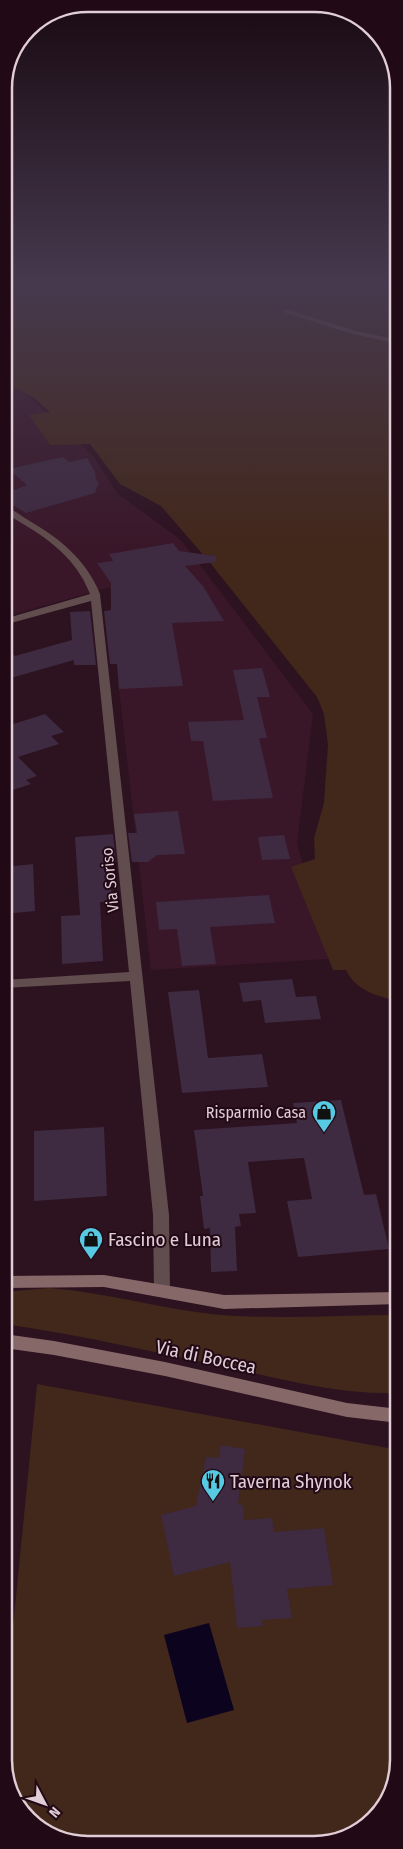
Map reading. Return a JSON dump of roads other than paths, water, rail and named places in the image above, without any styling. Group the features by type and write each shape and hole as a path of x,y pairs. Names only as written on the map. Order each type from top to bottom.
{"main road":[{"path":"12,1282 95,1281 162,1290 224,1302 390,1298"},
{"name":"Via di Boccea","path":"12,1342 165,1369 346,1410 390,1415"}],"street":[{"name":"Via Soriso","path":"13,520 74,559 90,580 95,597 161,1215 162,1290"},
{"path":"13,620 95,597"},
{"path":"12,983 136,976"}],"place":[{"name":"Risparmio Casa","path":"324,1133"},
{"name":"Fascino e Luna","path":"91,1260"},
{"name":"Taverna Shynok","path":"213,1502"}]}
